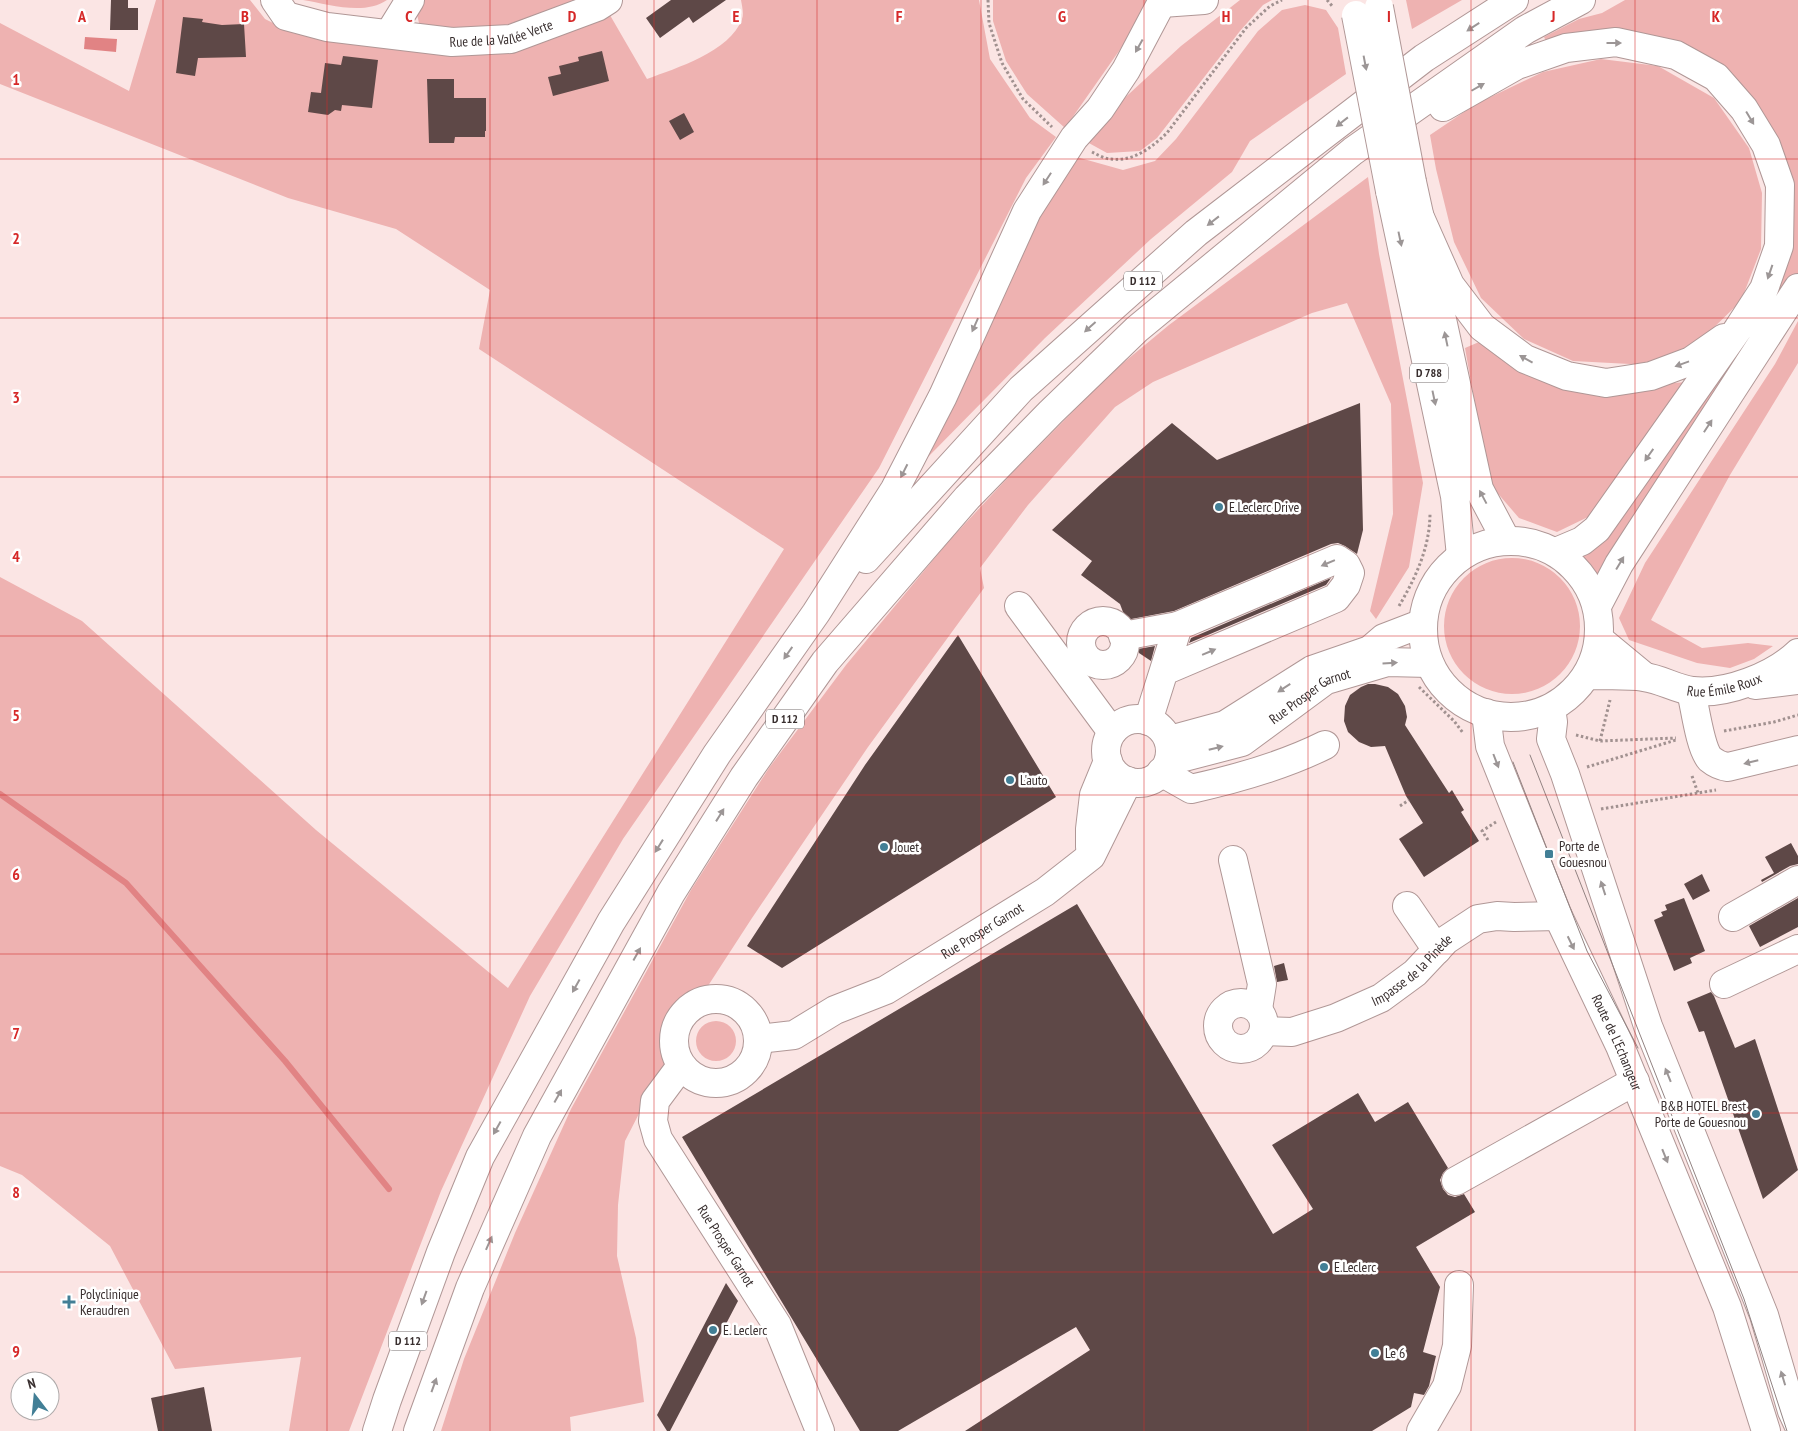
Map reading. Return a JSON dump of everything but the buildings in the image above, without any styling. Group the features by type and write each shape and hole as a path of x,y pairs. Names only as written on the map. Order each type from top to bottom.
{"main road":[{"name":"Rue de la Vallée Verte","path":"275,0 286,16 328,27 452,42 512,39 597,7 608,0"},
{"path":"389,34 410,0"},
{"path":"816,613 895,489 943,396 1026,211 1074,138 1106,102 1126,70 1162,1 1204,0"},
{"name":"D 112","path":"378,1431 387,1400 441,1252 480,1157 611,922 717,754 816,613 1022,389 1196,234 1424,58 1514,0"},
{"name":"D 112","path":"418,1431 470,1288 536,1136 671,893 744,777 826,662 967,498 1051,412 1137,329 1353,151 1525,30 1581,0"},
{"name":"D 788","path":"1366,5 1401,187 1455,496 1460,556"},
{"path":"1232,249 1439,110 1517,65 1566,48 1616,42 1676,55 1716,77 1744,109 1766,145 1780,185 1779,246 1764,289 1738,329 1597,529 1582,541 1556,552"},
{"name":"D 788","path":"1401,187 1418,213 1479,489 1506,540"},
{"path":"1418,213 1450,285 1482,327 1525,359 1567,376 1606,383 1651,376 1691,361 1738,329"},
{"path":"1597,606 1619,564 1798,288"},
{"path":"1506,540 1532,542 1556,552 1574,566 1588,584 1597,606 1600,622 1595,658 1587,675 1571,694 1551,708 1530,715 1508,717 1486,713 1462,702 1443,685 1423,674 1423,623 1428,598 1441,574 1460,556 1482,545 1506,540"},
{"path":"1123,636 1178,626 1337,560 1346,565 1350,573 1346,585 1336,598 1164,671"},
{"path":"1019,606 1112,732"},
{"path":"1101,621 1115,625 1123,636 1124,650 1115,661 1102,665 1095,664 1084,654 1081,648 1081,640 1088,627 1101,621"},
{"name":"Rue Prosper Garnot","path":"1166,758 1225,726 1312,670 1370,650 1384,638 1423,623"},
{"path":"1148,721 1178,626"},
{"name":"Rue Émile Roux","path":"1599,639 1645,677"},
{"name":"Rue Prosper Garnot","path":"1166,758 1242,742 1326,680 1387,662 1423,674"},
{"name":"Rue Émile Roux","path":"1587,675 1645,677 1691,691 1710,692 1749,682 1797,662"},
{"path":"1084,694 1095,664"},
{"path":"1691,691 1704,747 1709,758 1718,765 1728,767 1798,750"},
{"path":"1551,708 1554,722 1552,739 1648,1026 1764,1315 1798,1424"},
{"name":"Route de L'Echangeur","path":"1486,713 1490,746 1558,916 1620,1046 1727,1306 1766,1431"},
{"path":"1166,758 1148,781 1138,783 1128,781 1112,770 1106,751 1108,741 1112,732 1119,725 1128,721 1148,721 1157,725 1164,732 1166,758 1191,789 1225,782 1304,756 1325,745"},
{"path":"1091,856 1090,829 1094,795 1108,761"},
{"name":"Rue Prosper Garnot","path":"759,1039 794,1035 835,1010 886,990 1045,892 1091,856 1128,781"},
{"name":"Impasse de la Pinède","path":"1233,860 1262,984 1261,1020 1292,1032 1336,1018 1381,998 1415,972 1446,940 1478,919 1497,916 1558,916"},
{"path":"1733,917 1798,880"},
{"path":"1408,906 1437,950"},
{"path":"1724,984 1798,949"},
{"path":"720,999 732,1002 743,1008 751,1017 757,1027 759,1039 758,1052 750,1067 736,1079 712,1084 700,1081 681,1066 676,1055 675,1031 679,1020 687,1010 703,1001 720,999"},
{"name":"Rue Prosper Garnot","path":"681,1066 655,1101 653,1121 658,1139 777,1325 820,1431"},
{"path":"1456,1181 1634,1081"},
{"path":"1421,1431 1446,1386 1458,1346 1459,1285"}],"path":[{"path":"988,0 988,23 1002,63 1023,98 1055,130"},
{"path":"1084,150 1111,159 1131,158 1151,148 1167,133 1246,28 1270,6 1282,0"},
{"path":"1384,638 1389,622 1423,560 1430,523 1430,507"},
{"path":"1423,674 1464,734"},
{"path":"1581,769 1678,740"},
{"path":"1596,810 1716,790"},
{"path":"1400,806 1409,800"},
{"path":"1488,840 1482,831 1502,819"}],"shaded area":[{"path":"156,0 250,0 265,19 293,33 395,49 607,10 647,79 687,64 714,50 726,41 736,31 742,19 741,0 979,0 990,59 1030,118 1056,137 1026,178 879,468 623,839 530,996 441,1191 349,1431 289,1431 301,1357 175,1369 110,1246 22,1175 0,1166 0,577 82,621 316,830 508,988 784,549 479,349 490,290 396,229 288,198 0,84 0,23 129,91"},
{"path":"303,0 387,0 378,5 368,7 346,8"},
{"path":"424,0 577,0 514,22 466,31 437,29 419,23 416,10"},
{"path":"993,0 1148,0 1126,41 1065,128 1027,94 1006,61 993,21"},
{"path":"1240,0 1272,0 1263,5 1240,31 1157,138 1140,151 1107,153 1087,142 1117,105 1181,46"},
{"path":"1406,0 1462,0 1412,29"},
{"path":"1625,0 1798,0 1798,282 1600,577 1576,552 1771,291 1784,169 1685,47 1548,45 1544,37 1579,19 1602,13"},
{"path":"1305,5 1326,10 1338,28 1346,74 1250,141 1232,172 1151,239 1045,338 928,457 959,378 1018,248 1073,156 1123,170 1155,161 1176,139 1258,31 1282,10"},
{"path":"85,37 117,39 116,52 84,49"},
{"path":"1601,59 1658,66 1714,98 1749,148 1762,193 1761,249 1741,301 1698,343 1649,365 1573,361 1524,339 1481,298 1454,242 1436,169 1430,135 1476,104 1543,72"},
{"path":"1368,177 1379,254 1423,483 1409,567 1376,619 1370,611 1393,514 1391,404 1347,303 1312,313 1153,382 1115,407 1028,505 980,568 984,588 868,747 704,992 680,1009 667,1033 670,1053 625,1141 618,1205 617,1256 636,1338 644,1402 570,1417 571,1431 441,1431 464,1359 515,1233 571,1109 691,890 769,768 846,665 948,542 1014,471 1111,373 1169,325"},
{"path":"1798,321 1798,363 1730,475 1651,620 1702,648 1748,643 1773,646 1754,659 1730,668 1697,663 1629,640 1619,618 1645,563 1775,364"},
{"path":"1479,342 1661,384 1687,382 1588,517 1557,532 1519,518 1494,489 1482,445 1465,348"},
{"path":"1512,558 1538,563 1550,569 1560,578 1569,588 1575,600 1580,626 1575,652 1569,664 1560,674 1550,683 1538,689 1512,694 1486,689 1474,683 1464,674 1455,664 1449,652 1444,626 1449,600 1455,588 1464,578 1474,569 1486,563"},
{"path":"720,1021 727,1024 733,1030 736,1041 735,1049 727,1058 720,1061 712,1061 705,1058 697,1049 696,1037 699,1030 708,1022"}],"waterway":[{"path":"0,794 126,883 285,1061 389,1189"}],"tram line":[{"path":"1530,755 1744,1299 1787,1431"},
{"path":"1513,762 1587,951 1638,1048"}],"place":[{"name":"E.Leclerc Drive","path":"1219,507"},
{"name":"L'auto","path":"1010,780"},
{"name":"Jouet","path":"884,847"},
{"name":"Porte de Gouesnou","path":"1549,854"},
{"name":"B&B HOTEL Brest Porte de Gouesnou","path":"1756,1114"},
{"name":"E.Leclerc","path":"1324,1267"},
{"name":"Polyclinique Keraudren","path":"69,1302"},
{"name":"E. Leclerc","path":"713,1330"},
{"name":"Le 6","path":"1375,1353"}]}
